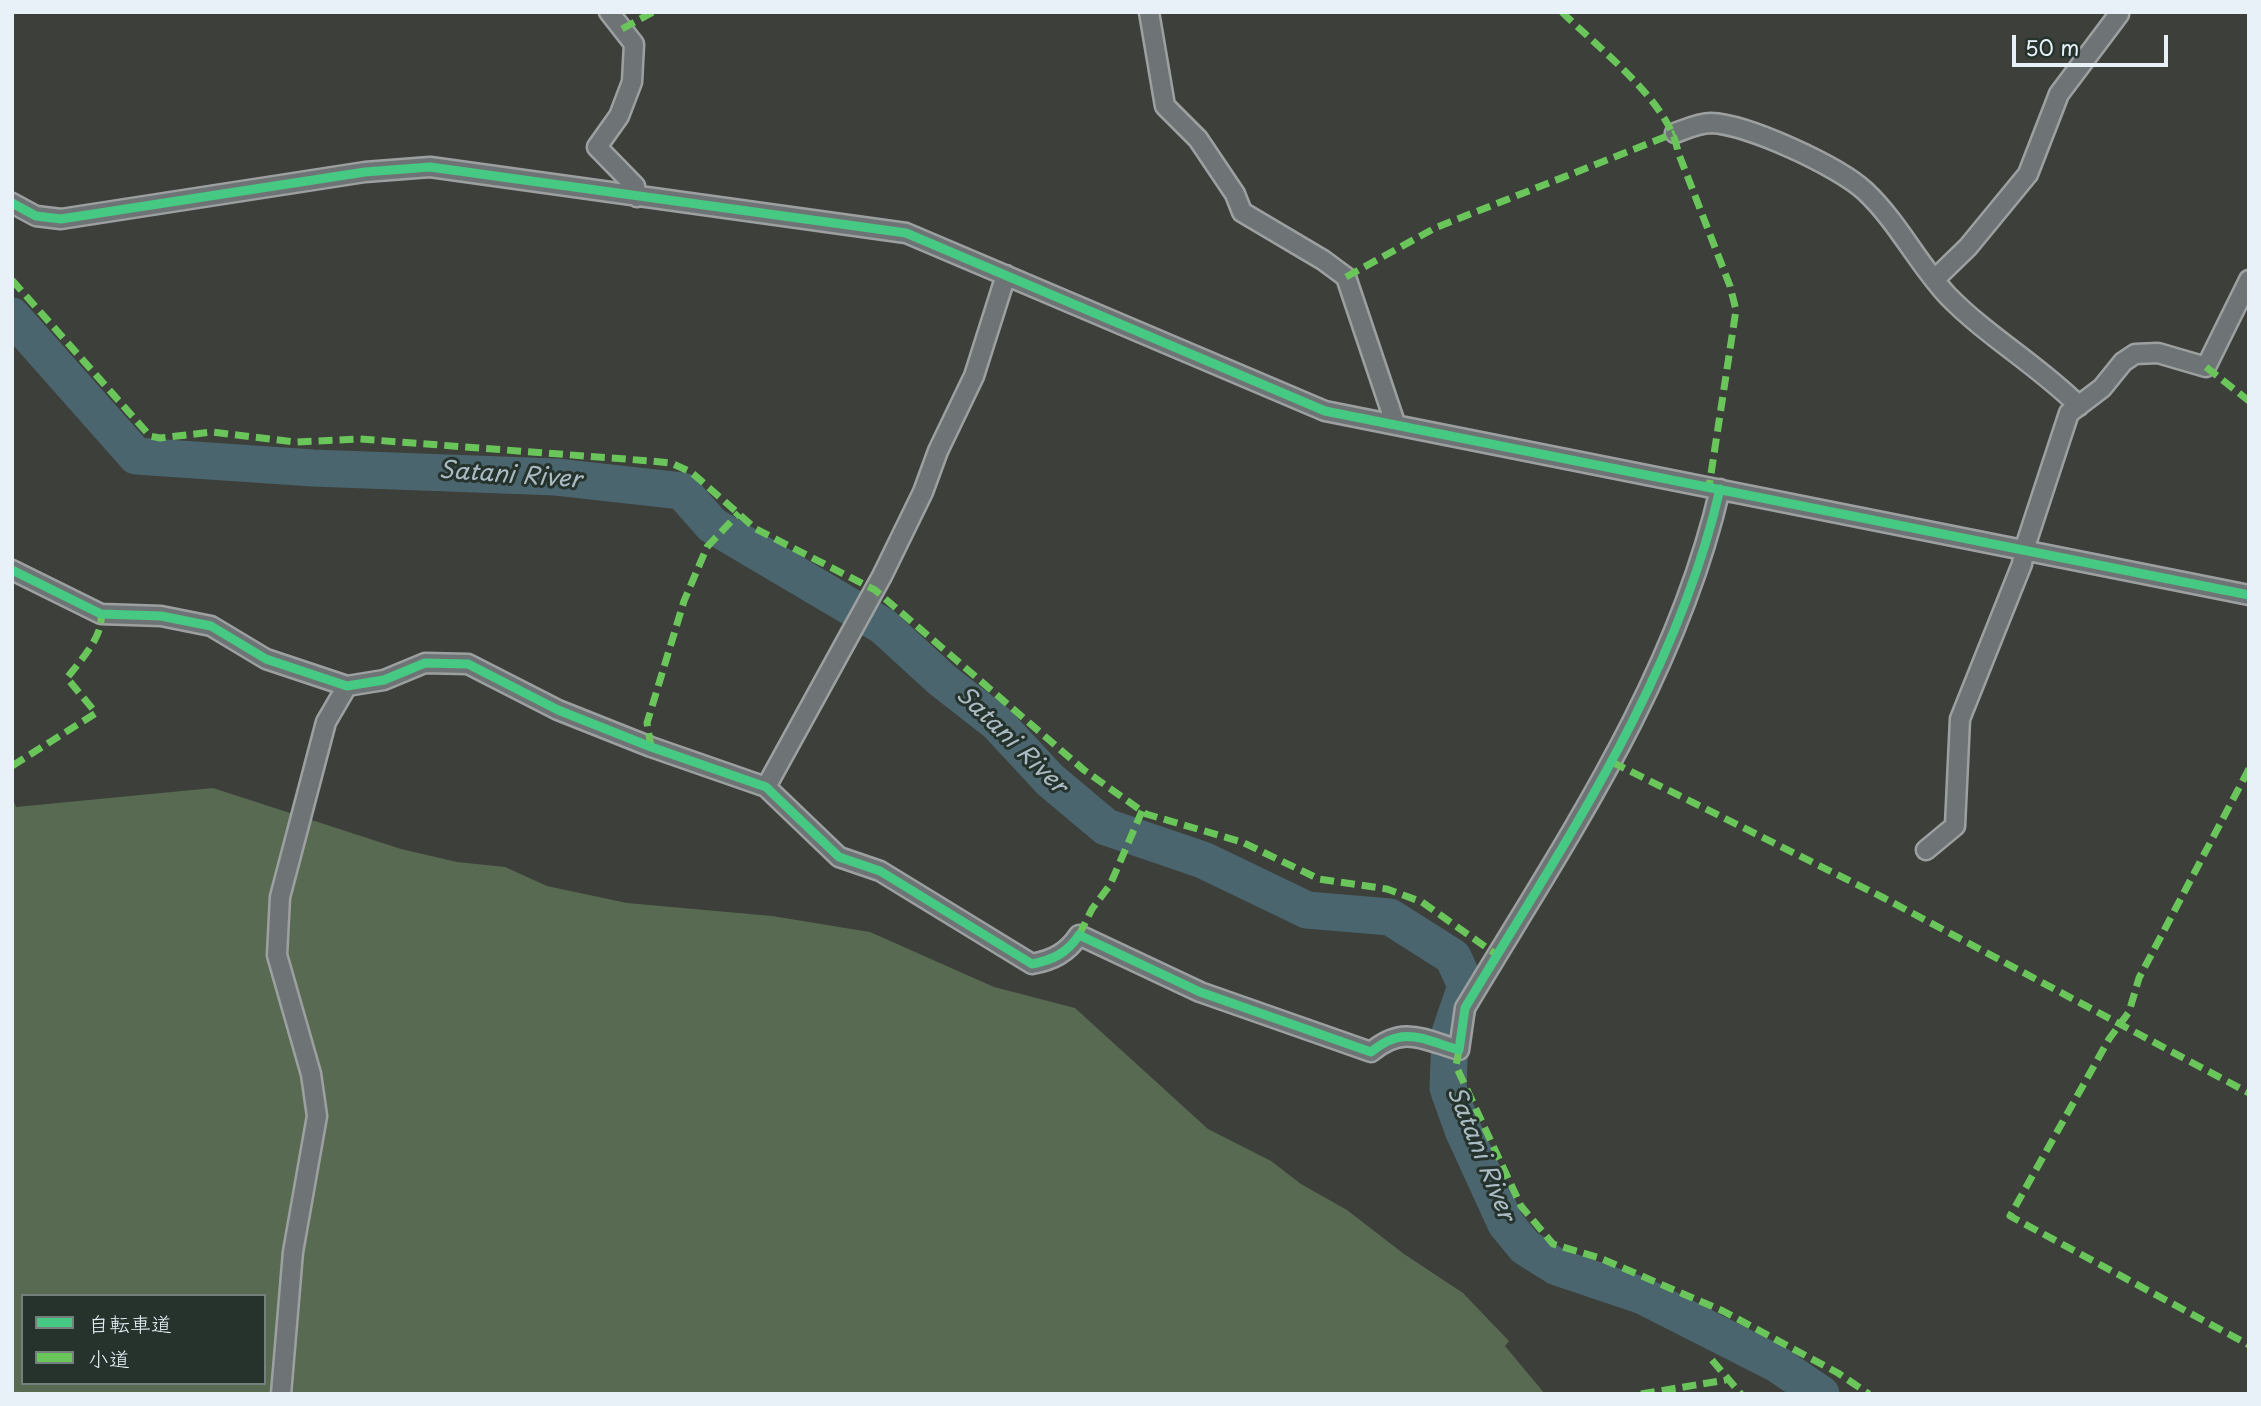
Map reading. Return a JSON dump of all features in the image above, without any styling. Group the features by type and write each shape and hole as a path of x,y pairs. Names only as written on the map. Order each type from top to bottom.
{"street":[{"path":"610,12 634,44 632,82 619,116 597,146 635,187 637,197"},
{"path":"1149,12 1165,106 1198,139 1235,194 1242,212 1323,260 1346,277 1395,422"},
{"path":"1935,279 1968,247 2028,174 2059,94 2119,14"},
{"path":"1675,133 1707,123 1734,125 1813,158 1865,190 1947,295 1987,332 2058,385 2079,406"},
{"path":"12,202 36,216 61,219 351,174 430,167 906,233 1325,411 1395,422 2249,595"},
{"path":"766,787 882,576 923,492 938,451 974,376 1006,275"},
{"path":"1926,850 1955,826 1960,719 2022,564 2024,550 2069,414 2102,387 2123,362 2135,354 2158,353 2206,367 2249,281"},
{"path":"12,570 102,614 160,616 211,626 266,659 346,686 384,680 425,663 468,664 558,710 651,747 766,787 839,857 880,871 1032,964 1048,961 1070,949 1079,935 1200,992 1370,1052 1386,1039 1406,1034 1459,1050 1465,1008 1612,762 1658,674 1707,539 1720,489"},
{"path":"281,1394 293,1252 317,1116 311,1074 277,955 280,897 326,722 346,686"}],"green space":[{"path":"213,788 401,849 457,862 505,867 547,886 627,903 772,916 870,932 994,987 1075,1008 1208,1129 1271,1161 1301,1184 1347,1210 1404,1254 1463,1293 1509,1341 1505,1346 1545,1394 12,1394 12,796 16,807"}],"waterway":[{"name":"Satani River","path":"12,316 136,456 313,468 556,477 682,491 712,525 883,626 942,680 997,723 1050,780 1106,827 1203,860 1307,910 1390,917 1453,957 1466,986 1450,1033 1448,1088 1463,1130 1506,1224 1525,1247 1557,1267 1643,1296 1777,1364 1821,1394"}],"marked path":[{"path":"622,29 653,12"},
{"path":"1562,12 1630,77 1662,114 1672,133 1730,286 1736,310 1709,487"},
{"path":"1346,277 1435,228 1675,133"},
{"path":"12,280 150,436 160,438 212,432 295,442 360,439 651,461 671,463 691,472 756,529 875,590 1084,770 1146,814 1242,842 1319,879 1387,889 1422,902 1497,955"},
{"path":"2206,367 2249,401"},
{"path":"651,747 647,723 684,601 707,547 739,513"},
{"path":"12,766 96,713 67,678 95,639 101,614"},
{"path":"1612,762 1884,898 2249,1093"},
{"path":"2249,769 2139,978 2129,1012 2109,1039 2010,1216 2249,1345"},
{"path":"1079,935 1092,909 1110,885 1142,811"},
{"path":"1459,1050 1456,1066 1521,1206 1553,1244 1600,1258 1723,1311 1838,1373 1869,1394"},
{"path":"1712,1360 1741,1394"},
{"path":"1641,1394 1726,1380"}],"cycle path":[{"path":"12,203 36,216 61,219 365,172 430,167 906,233 1325,411 2249,595"},
{"path":"12,570 101,614 161,616 211,626 266,659 347,686 384,680 425,663 468,664 558,710 651,747 766,787 839,857 880,871 1032,964 1059,955 1070,947 1079,935 1200,992 1371,1052 1382,1044 1403,1037 1423,1039 1459,1050 1465,1008 1578,822 1646,694 1676,627 1700,559 1720,489"}]}
